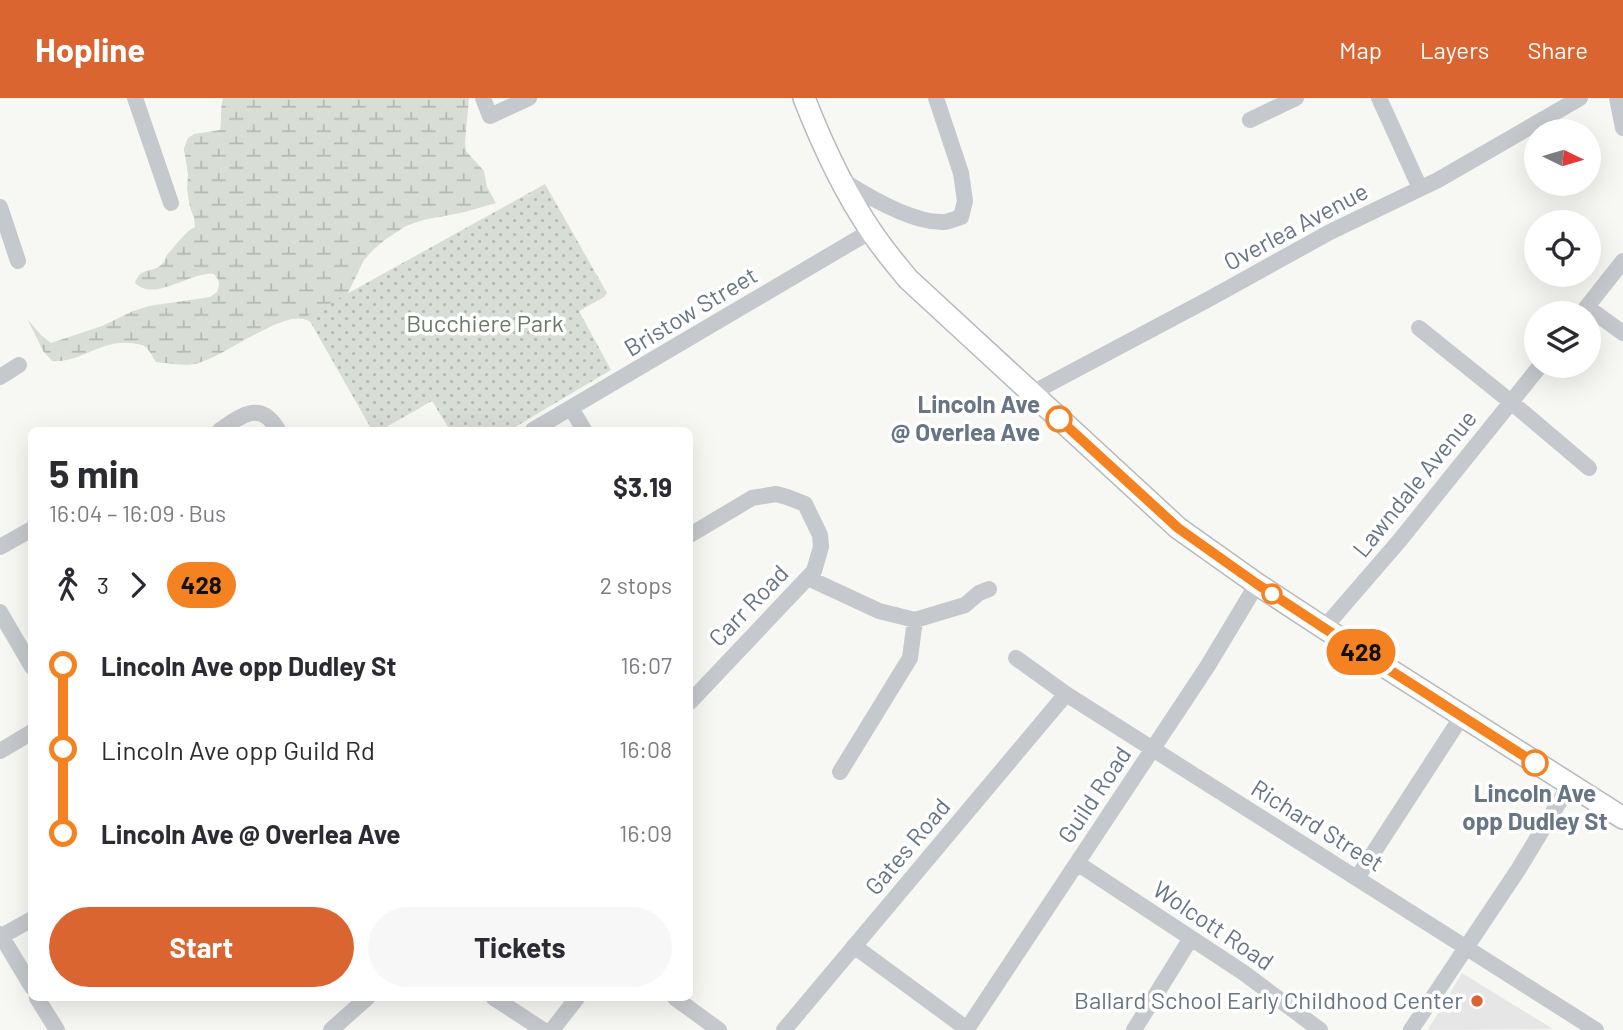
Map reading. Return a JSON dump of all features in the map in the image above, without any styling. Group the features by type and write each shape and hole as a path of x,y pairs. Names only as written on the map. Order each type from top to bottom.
{"main road":[{"path":"804,98 818,134 841,179 871,231 908,279 1178,528 1324,628 1623,818"}],"street":[{"path":"135,98 171,203"},
{"path":"483,98 490,116 529,98"},
{"path":"841,179 868,197 921,219 948,222 961,217 965,201 961,173 936,98"},
{"path":"1250,120 1296,98"},
{"path":"1379,98 1420,188"},
{"name":"Overlea Avenue","path":"1032,393 1330,232 1438,180 1580,98"},
{"path":"1617,98 1623,128"},
{"path":"0,206 18,261"},
{"name":"Bristow Street","path":"538,427 871,231"},
{"path":"1591,301 1623,261"},
{"path":"1601,320 1623,333"},
{"path":"1419,328 1589,468"},
{"path":"0,377 19,365"},
{"name":"Lawndale Avenue","path":"1324,628 1400,540 1530,378"},
{"path":"571,408 582,427"},
{"path":"225,427 252,413 263,414 276,427"},
{"name":"Carr Road","path":"693,533 754,498 776,494 805,504 822,540 814,571 693,699"},
{"path":"0,547 28,530"},
{"path":"808,578 879,611 915,620 965,605 979,593 989,589"},
{"name":"Guild Road","path":"967,1029 1208,667 1257,584"},
{"path":"0,612 28,660"},
{"path":"840,772 910,658 915,620"},
{"name":"Richard Street","path":"1016,658 1066,694 1595,1030"},
{"name":"Gates Road","path":"784,1030 1066,694"},
{"path":"1357,878 1462,716"},
{"path":"0,751 28,734"},
{"path":"1411,1030 1518,870 1570,784"},
{"name":"Wolcott Road","path":"1077,863 1244,973 1320,1030"},
{"path":"28,921 0,936 28,981"},
{"path":"1134,1030 1191,938"},
{"path":"854,946 967,1029"},
{"path":"39,1001 57,1030"},
{"path":"331,1030 364,1001"},
{"path":"499,1001 543,1030"},
{"path":"552,1030 576,1001"},
{"path":"679,1001 719,1030"}],"shaded area":[{"name":"Ballard School Early Childhood Center","path":"1462,973 1553,1029 1428,1030"}],"green space":[{"path":"223,98 469,98 466,151 484,171 487,187 496,203 423,220 406,226 386,239 364,260 348,293 317,326 303,319 281,322 210,359 194,364 156,362 144,346 124,343 102,347 73,359 52,361 43,351 28,320 51,343 102,326 149,306 210,297 217,292 219,283 214,274 205,274 152,290 135,283 143,272 163,263 187,232 195,227 187,189 184,148 188,138 194,134 220,130"},
{"name":"Bucchiere Park","path":"545,184 607,293 579,311 611,370 515,427 448,427 432,401 386,427 370,427 307,316"}],"bus line":[{"name":"428","path":"1059,419 1178,528 1257,584 1535,763"}],"place":[{"name":"Lincoln Ave @ Overlea Ave","path":"1059,419"},
{"name":"Lincoln Ave opp Dudley St","path":"1535,763"},
{"name":"Ballard School Early Childhood Center","path":"1477,1001"}]}
